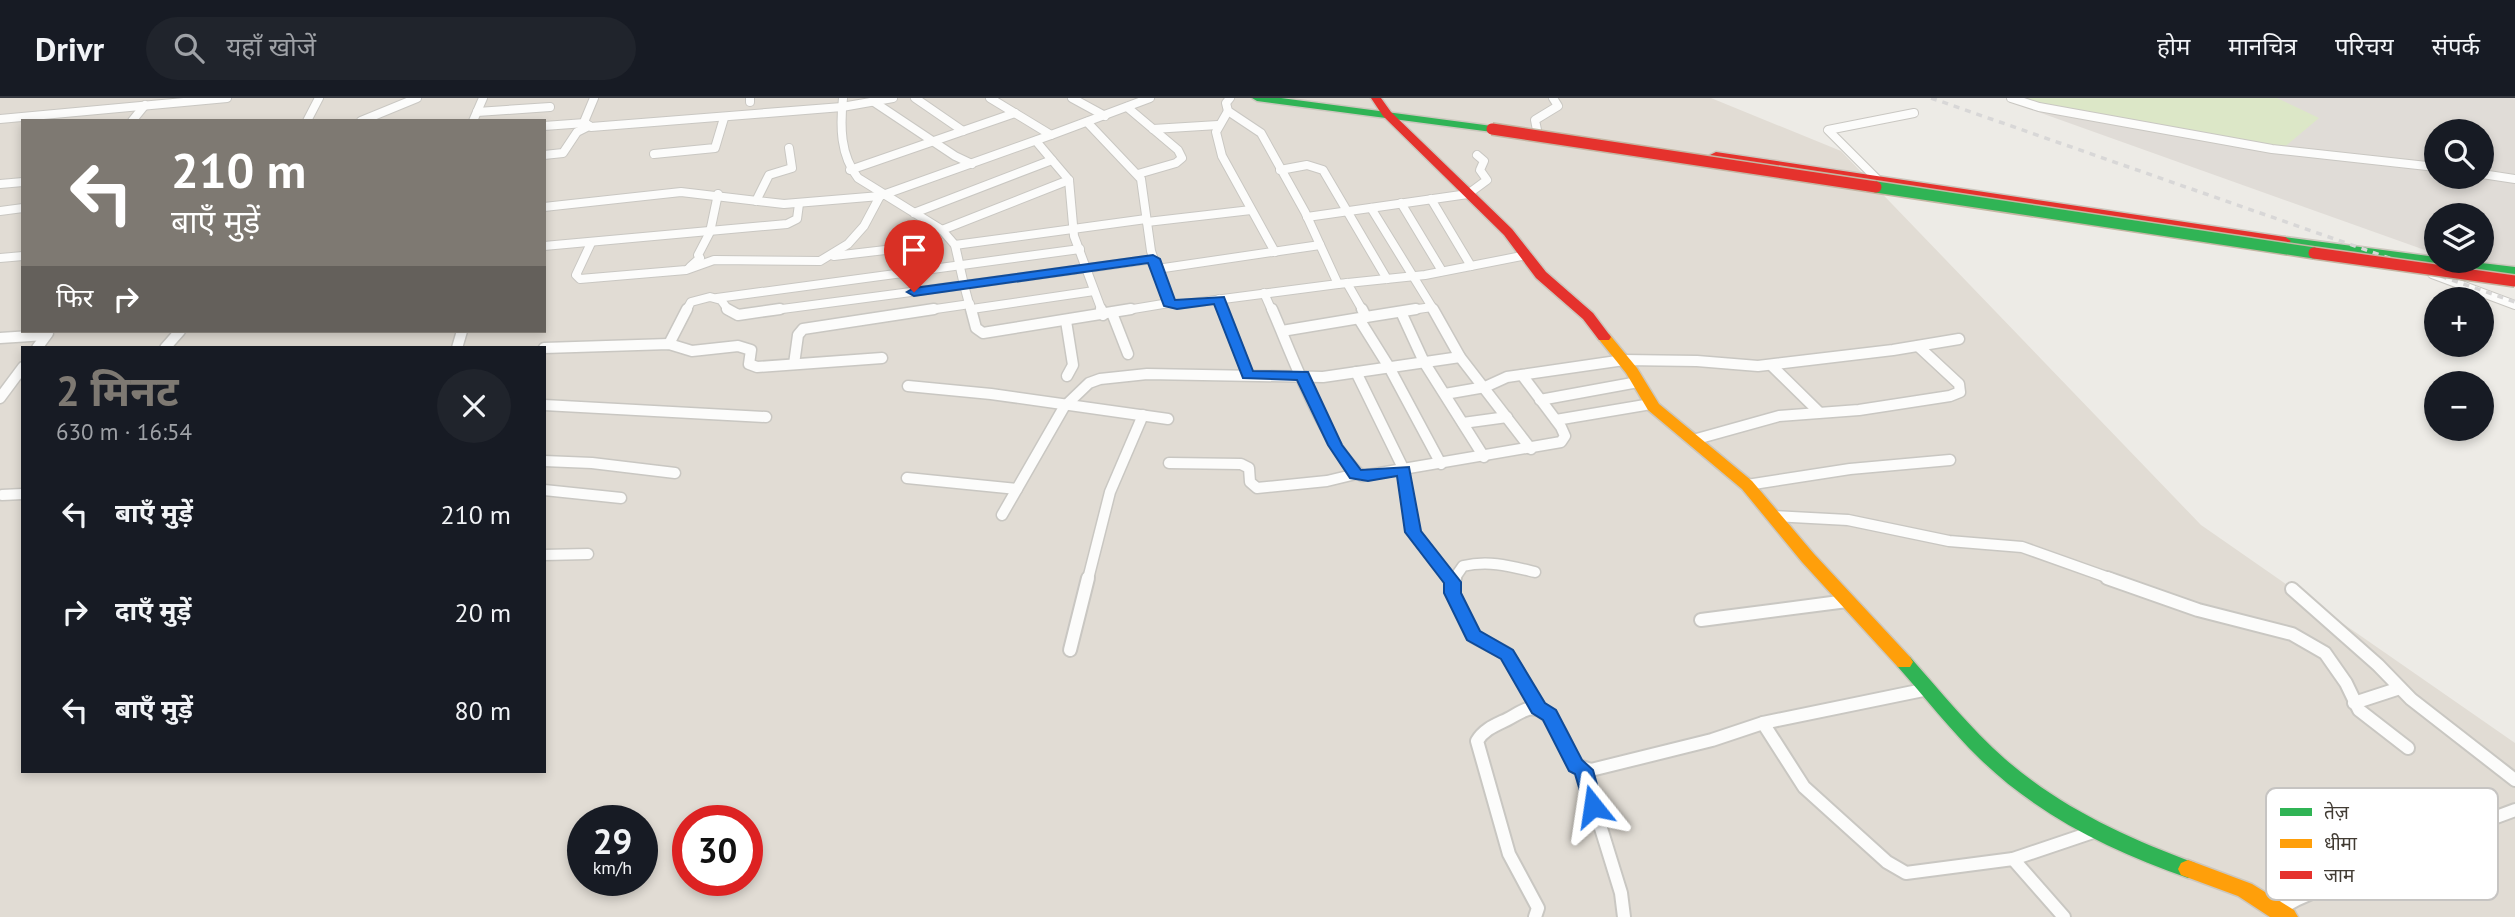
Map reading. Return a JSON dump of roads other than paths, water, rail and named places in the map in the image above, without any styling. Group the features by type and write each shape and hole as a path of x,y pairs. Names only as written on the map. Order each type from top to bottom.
{"main road":[{"path":"1257,98 1463,125 2515,283"},
{"path":"1376,98 1387,114 1508,232 1541,275 1588,316 1624,360 1651,404 1667,421 1731,469 1747,485 1847,601 1998,764 2059,810 2095,831 2126,847 2245,890 2283,913"},
{"path":"1463,125 1485,123 1538,130 2424,259"},
{"path":"2494,268 2515,271"}],"street":[{"path":"0,119 227,98"},
{"path":"308,119 319,98"},
{"path":"367,119 417,98"},
{"path":"472,119 483,98"},
{"path":"546,155 564,153 577,132 587,125 594,98"},
{"path":"809,110 807,106 811,98"},
{"path":"546,126 724,118 893,98"},
{"path":"915,98 962,131"},
{"path":"990,98 1051,135"},
{"path":"1072,98 1105,116"},
{"path":"546,207 665,193 718,194 756,201 799,204 883,195 1150,98"},
{"path":"1230,98 1226,103 1228,110 1259,130 1441,464"},
{"path":"1538,130 1535,120 1558,106 1553,98"},
{"path":"2011,98 2039,107 2272,149 2424,166"},
{"path":"874,102 972,164"},
{"path":"842,103 842,126 850,170 883,195 942,230 955,245 976,328 983,333 1169,303 1177,305 1413,276 1527,255"},
{"path":"134,119 145,105"},
{"path":"477,112 550,107"},
{"path":"1127,107 1178,150 1182,158 1176,163 1138,174"},
{"path":"1228,110 1216,132 1222,156 1275,251"},
{"path":"850,170 1014,113"},
{"path":"1877,179 1831,136 1828,130 1914,113"},
{"path":"654,154 715,148 724,118"},
{"path":"1087,122 1138,174 1144,185 1153,259 1169,303"},
{"path":"1153,129 1218,125"},
{"path":"1036,141 1069,177 1074,194 1074,229 1086,269 1094,291 1128,354"},
{"path":"756,201 769,175 792,168 789,148"},
{"path":"1307,217 1468,194 1487,180 1480,170 1484,161 1477,155"},
{"path":"914,213 1052,160"},
{"path":"1280,170 1307,165 1320,167 1387,279"},
{"path":"2494,176 2515,180"},
{"path":"942,230 1069,180"},
{"path":"0,184 21,182"},
{"path":"700,258 698,255 710,232 718,194"},
{"path":"834,256 868,222 883,195"},
{"path":"1431,199 1471,266"},
{"path":"1401,203 1442,271"},
{"path":"546,246 794,223 799,204"},
{"path":"0,211 21,208"},
{"path":"1371,208 1460,356 1531,449"},
{"path":"955,245 1147,220 1251,210"},
{"path":"591,243 576,275 580,279 686,270 714,260"},
{"path":"1157,269 1320,245"},
{"path":"686,270 700,258 816,262 834,256 911,247 922,270"},
{"path":"669,344 691,302 696,299 1080,249"},
{"path":"2385,254 2515,305"},
{"path":"0,258 21,256"},
{"path":"717,298 732,314 738,314 1153,259"},
{"path":"2494,272 2515,283"},
{"path":"794,364 798,335 803,329 1094,291"},
{"path":"1264,293 1335,445 1356,474"},
{"path":"1219,299 1248,375"},
{"path":"1282,331 1432,307"},
{"path":"1401,312 1424,362 1484,457"},
{"path":"1066,321 1073,365 1067,376"},
{"path":"0,338 48,333"},
{"path":"1444,394 1485,387 1507,377 1624,360 1771,365 1959,339"},
{"path":"546,348 669,344 683,350 695,351 748,347 751,350 751,367 882,358"},
{"path":"1693,440 1779,416 1875,408 1960,392 1959,384 1918,346"},
{"path":"1002,515 1067,404 1089,383 1114,376 1323,377 1460,356"},
{"path":"1771,365 1819,412"},
{"path":"1356,372 1404,470 1413,532 1452,582 1453,593 1473,636 1507,654 1539,708 1550,715 1576,765 1583,770 1712,740 1763,723 1928,689"},
{"path":"1169,463 1241,464 1249,468 1250,482 1257,488 1327,481 1356,474 1368,476 1555,445 1564,439 1565,433 1522,375"},
{"path":"0,398 19,378"},
{"path":"1541,400 1638,382"},
{"path":"908,386 1067,404 1168,419"},
{"path":"1556,421 1651,404"},
{"path":"546,405 766,417"},
{"path":"1070,650 1110,492 1143,415"},
{"path":"1463,423 1507,417"},
{"path":"1747,485 1850,469 1950,460"},
{"path":"546,461 592,463 675,473"},
{"path":"907,478 1017,489"},
{"path":"546,490 621,498"},
{"path":"2,495 21,494"},
{"path":"1771,516 1848,520 1949,541 2034,550 2198,610 2292,634 2325,653 2346,683 2354,703 2367,717 2408,748"},
{"path":"546,555 588,554"},
{"path":"1452,582 1463,566 1479,562 1535,572"},
{"path":"2292,589 2400,688 2515,780"},
{"path":"1701,620 1847,601"},
{"path":"2354,703 2400,688"},
{"path":"1535,917 1538,908 1509,854 1477,741 1482,732 1530,708 1539,708"},
{"path":"1763,723 1804,787 1899,871 1913,874 2013,859 2095,831"},
{"path":"1583,770 1621,893 1624,917"},
{"path":"2498,816 2515,810"},
{"path":"2013,859 2064,917"}],"railway":[{"path":"1931,98 2515,302"}]}
